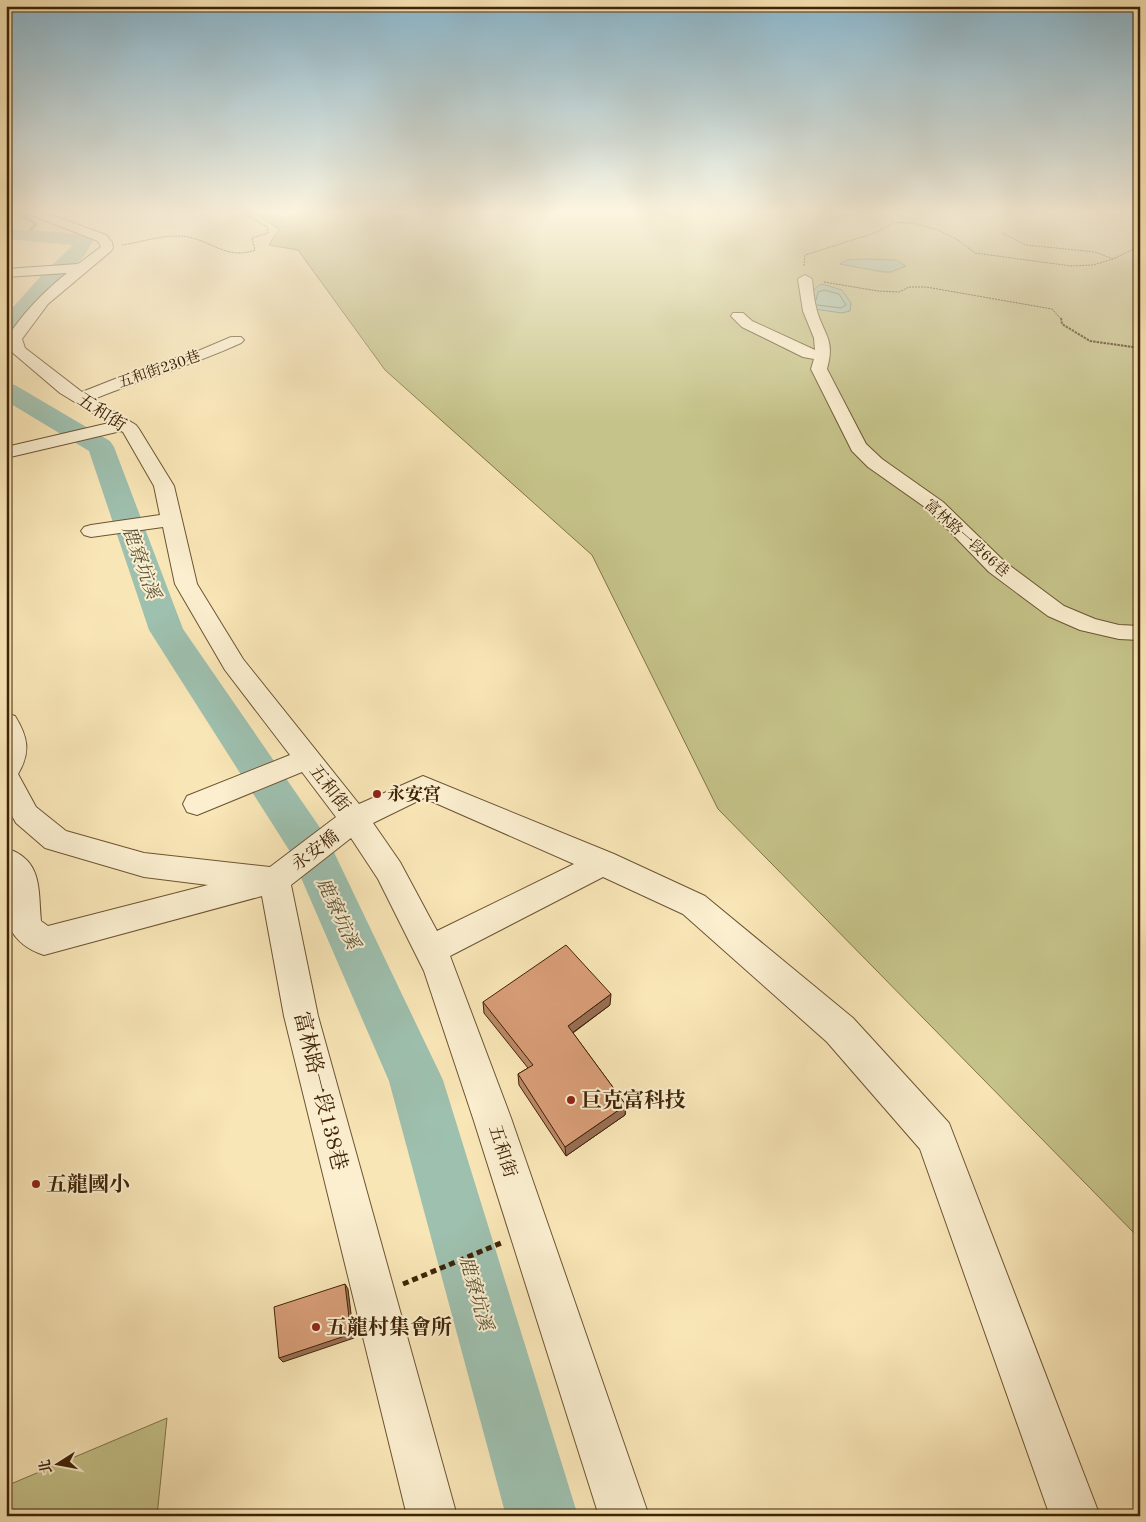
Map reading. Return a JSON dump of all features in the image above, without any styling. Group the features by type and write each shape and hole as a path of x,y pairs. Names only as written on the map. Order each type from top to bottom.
{"street":[{"name":"五和街","path":"67,281 10,338 18,350 66,388 128,430 164,486 186,584 234,664 354,819 390,871 440,969 624,1516"},
{"name":"富林路一段66巷","path":"805,281 810,311 822,338 823,356 819,369 858,447 875,463 936,506 997,567 1056,611 1088,625 1119,632 1140,633"},
{"path":"738,316 747,324 809,354 823,356"},
{"name":"五和街230巷","path":"82,398 136,376 204,354 236,340"},
{"path":"6,453 36,445 128,430"},
{"path":"57,458 128,430"},
{"path":"91,531 172,519"},
{"path":"6,722 13,733 15,754 6,771"},
{"path":"197,804 308,759"},
{"path":"6,777 26,815 56,840 144,865 275,880"},
{"name":"永安橋","path":"275,880 354,819 423,786 603,863 694,905 840,1030 935,1137 1074,1516"},
{"path":"6,860 21,873 26,928 44,941 275,880"},
{"path":"430,950 603,863"},
{"name":"富林路一段138巷","path":"275,880 301,1016 432,1516"}],"path":[{"path":"817,281 878,291 899,292 909,286 926,287 1052,310 1061,317 1062,324 1090,341 1140,348"},
{"path":"375,1296 529,1230"}],"shaded area":[{"path":"320,281 1140,281 1140,1239 718,809 592,555 385,370"},
{"path":"167,1418 157,1516 6,1516 6,1486"}],"water":[{"path":"822,284 842,290 851,303 850,311 842,313 814,309 812,294"}],"building":[{"path":"566,945 611,994 568,1026 626,1105 565,1147 518,1074 533,1065 483,1002"},
{"name":"五龍村集會所","path":"345,1284 351,1334 279,1358 274,1307"}],"waterway":[{"name":"鹿寮坑溪","path":"6,329 47,281"},
{"name":"鹿寮坑溪","path":"6,390 101,447 166,630 308,844 416,1080 542,1516"}],"place":[{"name":"永安宮","path":"377,794"},
{"name":"巨克富科技","path":"571,1100"},
{"name":"五龍國小","path":"36,1184"},
{"name":"五龍村集會所","path":"316,1327"}]}
